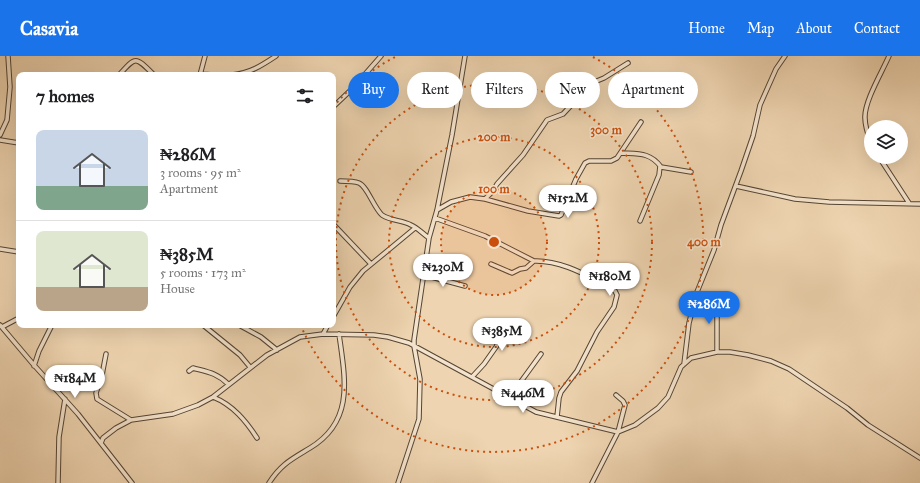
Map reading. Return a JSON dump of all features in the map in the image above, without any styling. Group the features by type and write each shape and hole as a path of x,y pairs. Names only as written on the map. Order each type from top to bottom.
{"street":[{"path":"0,136 7,120 10,88 8,56"},
{"path":"201,72 204,56"},
{"path":"248,72 256,69 276,56"},
{"path":"336,104 353,88 381,56"},
{"path":"398,483 419,419 420,379 414,346 429,238 438,210 452,135 464,56"},
{"path":"101,443 103,438 131,420 173,414 198,405 213,397 267,355 300,337 323,334 388,337 414,346 536,412 618,432 635,426 658,408 668,397 684,364 685,346 694,303 702,278 714,250 728,205 753,136 760,104 776,69 785,56"},
{"path":"866,120 865,112 889,56"},
{"path":"121,72 132,58 140,60 151,72"},
{"path":"485,199 523,155 547,120 563,114 592,83 628,63"},
{"path":"438,210 451,202 462,198 470,198 485,199 528,211 559,216 563,213 570,194 585,163 589,161 612,161 617,158 641,122"},
{"path":"0,140 16,143"},
{"path":"621,153 643,153 657,162 661,167 691,172"},
{"path":"883,164 908,204"},
{"path":"640,221 659,175 660,166"},
{"path":"340,181 359,183 367,190 371,200 382,215 390,219 404,222 429,238"},
{"path":"736,186 795,199 829,202 920,204"},
{"path":"435,218 485,236 534,261 548,262 571,269 615,290 617,295 614,307 597,332 577,371 561,392 557,417"},
{"path":"336,227 371,264"},
{"path":"336,312 350,287 363,271 382,257 415,228"},
{"path":"0,249 16,252"},
{"path":"491,264 512,273 526,268 534,261"},
{"path":"424,275 465,286"},
{"path":"694,303 712,308 716,312 717,352"},
{"path":"16,319 1,324 34,366 78,414 132,483"},
{"path":"472,378 490,357 499,340 503,338 512,340 523,327"},
{"path":"34,366 39,351 50,328"},
{"path":"207,328 240,355 250,367"},
{"path":"244,328 261,337 277,350"},
{"path":"323,334 326,328"},
{"path":"269,483 275,474 290,459 325,438 340,415 344,400 344,374 339,334"},
{"path":"684,364 691,358 717,352 748,354 771,361 789,369 847,408 874,430 920,458"},
{"path":"106,354 102,375 96,393 96,399 131,420"},
{"path":"509,398 541,354"},
{"path":"190,371 193,368 218,375 228,384"},
{"path":"592,483 618,432 625,406 623,401 616,395"},
{"path":"213,397 223,401 236,412 257,438"},
{"path":"58,483 59,437 65,399"}]}
